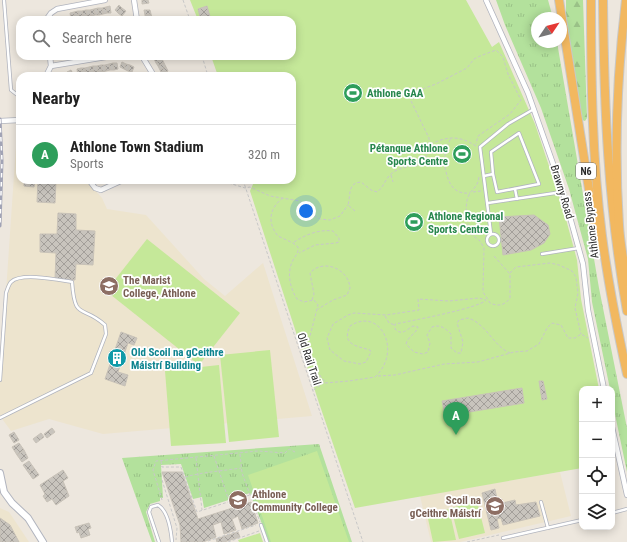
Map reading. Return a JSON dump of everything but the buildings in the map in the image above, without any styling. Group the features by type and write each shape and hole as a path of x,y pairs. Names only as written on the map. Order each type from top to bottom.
{"highway":[{"name":"N6","path":"559,0 598,245 611,312 620,340"},
{"name":"Athlone Bypass","path":"591,0 591,84 595,167 602,237 627,374"},
{"name":"Athlone Bypass","path":"603,0 604,101 608,168 617,252 627,311"},
{"path":"626,0 618,104 617,154 619,226 627,282"}],"street":[{"path":"49,16 57,9 105,0"},
{"path":"134,0 136,16"},
{"name":"Brawny Road","path":"487,1 534,109 563,192 579,248 594,342 603,386"},
{"path":"48,72 51,66 50,60"},
{"path":"51,66 88,60"},
{"path":"144,60 152,72"},
{"path":"0,121 16,120"},
{"path":"92,184 95,188 101,190 114,184"},
{"path":"615,441 627,495"},
{"path":"0,474 4,492 12,503 28,518 43,542"}],"lane":[{"path":"4,0 11,90 16,94"},
{"path":"491,234 495,234 499,240 497,245 489,245 486,241 488,236 491,234 480,147 508,124 534,109"},
{"path":"519,133 538,184 497,192 493,174 491,152 519,133"},
{"path":"484,176 493,174"},
{"path":"516,189 517,199"},
{"path":"488,203 563,192"},
{"path":"542,254 579,248"},
{"path":"0,380 6,293 10,282 18,278 33,278 72,282 75,305 80,311 98,318 105,325 106,334 91,373 0,417"},
{"path":"541,502 548,528"},
{"path":"159,542 149,512 151,508 158,505 166,517 171,531 172,542"},
{"path":"615,512 627,509"},
{"path":"503,538 579,521"},
{"path":"261,524 267,542"}],"path":[{"path":"183,0 189,16"},
{"path":"412,167 424,158 429,145 429,138 413,108 412,99 425,88 467,68 480,56 494,50 500,52 506,63 508,74 520,94"},
{"path":"203,60 207,72"},
{"path":"429,145 450,138 460,138 476,146"},
{"path":"450,138 446,148 444,162 447,179 459,193 486,190"},
{"path":"232,184 245,188 250,186 270,196 295,199 303,202 316,217 324,220 340,216 348,205 350,187 354,184 361,182 370,190 377,192 383,187 390,174 395,171 444,162"},
{"path":"390,174 393,182"},
{"name":"Old Rail Trail","path":"244,184 363,542"},
{"path":"283,198 272,210 272,224 278,236 298,247 297,254 291,267 291,287 297,299 301,302 312,300 318,304 309,334 309,345 312,365 325,383"},
{"path":"348,205 355,211"},
{"path":"293,243 309,234 326,231 333,231 339,238 339,242 315,245 297,254"},
{"path":"510,274 516,267 546,264 559,265 571,270 576,279 578,293 575,308 581,334 594,342"},
{"path":"312,300 314,294 310,273 314,269 320,266 330,266 345,275 350,285 347,295 333,300 317,310"},
{"path":"375,377 381,372 388,357 386,339 382,329 374,323 367,321 355,323 348,329 350,343 370,350 371,352 366,362 360,364 348,363 338,358 327,345 327,338 333,324 348,315 363,313 385,315 419,310 418,299 449,301 479,298 486,300 482,304 456,312 421,317 395,325 389,323 385,315"},
{"path":"395,325 395,329 401,332 406,332 413,326 418,327 417,330 408,338 406,344 413,352 422,354 429,350 430,343 426,338 430,329 437,326 443,327 451,334 451,348 459,354 463,349 463,342 457,323 459,320 468,318 482,327 499,346 510,353"},
{"path":"312,391 325,383 349,382 379,375 395,375 444,364 478,362 510,353 527,351 540,344 547,328 552,323 561,325 568,338 575,338 581,334"},
{"path":"162,500 153,470 156,461 264,451 285,453 289,449 295,452"},
{"path":"208,541 261,524 250,495 242,467 240,453"},
{"path":"214,456 229,502"},
{"path":"196,458 202,510"},
{"path":"161,461 162,467 181,467 197,512 250,495"},
{"path":"185,478 198,473 219,472 242,467"},
{"path":"162,480 177,528 176,542"},
{"path":"228,542 263,530"},
{"path":"467,542 498,535 503,538"}],"shaded area":[{"name":"The Marist College, Athlone","path":"16,146 16,184 90,184 102,198 107,209 146,215 204,279 225,296 263,263 312,416 103,434 49,419 11,431 0,416 0,380"},
{"name":"Scoil na gCeithre Máistrí","path":"560,472 571,516 460,542 431,542 420,496"},
{"path":"0,508 9,512 29,542 0,542"}],"green space":[{"path":"190,0 466,0 492,47 499,42 535,124 563,208 577,260 581,299 598,386 579,386 579,469 355,508 250,191 253,184 296,184 296,72 217,72 212,60 296,60 296,16 196,16"},
{"path":"496,0 548,0 551,12 531,12 531,48 558,48 599,288 627,428 627,472 615,414 615,386 609,386 592,302 588,259 569,189 541,108 505,25"},
{"path":"566,0 583,0 587,118 585,121 582,120 566,12"},
{"path":"147,239 240,313 199,365 106,291"},
{"path":"270,350 279,437 229,442 220,355"},
{"path":"219,365 226,443 171,446 165,371"},
{"name":"Athlone Community College","path":"319,444 352,542 269,542 250,493 204,508 202,497 193,499 181,464 161,465 163,498 160,498 160,501 150,504 146,512 155,542 152,542 122,458"},
{"path":"317,451 349,542 271,542 248,475"},
{"path":"477,501 485,533 459,539 451,508"},
{"path":"449,509 456,540 433,542 427,514"},
{"path":"260,533 263,542 239,542 238,540"}],"railway":[{"path":"0,119 2,161 0,226"}],"place":[{"name":"Athlone GAA","path":"353,93"},
{"name":"Pétanque Athlone Sports Centre","path":"462,154"},
{"name":"Athlone Regional Sports Centre","path":"414,222"},
{"name":"The Marist College, Athlone","path":"109,286"},
{"name":"Old Scoil na gCeithre Máistrí Building","path":"117,358"},
{"name":"Athlone Town Stadium","path":"456,435"},
{"name":"Athlone Community College","path":"238,500"},
{"name":"Scoil na gCeithre Máistrí","path":"495,506"}]}
